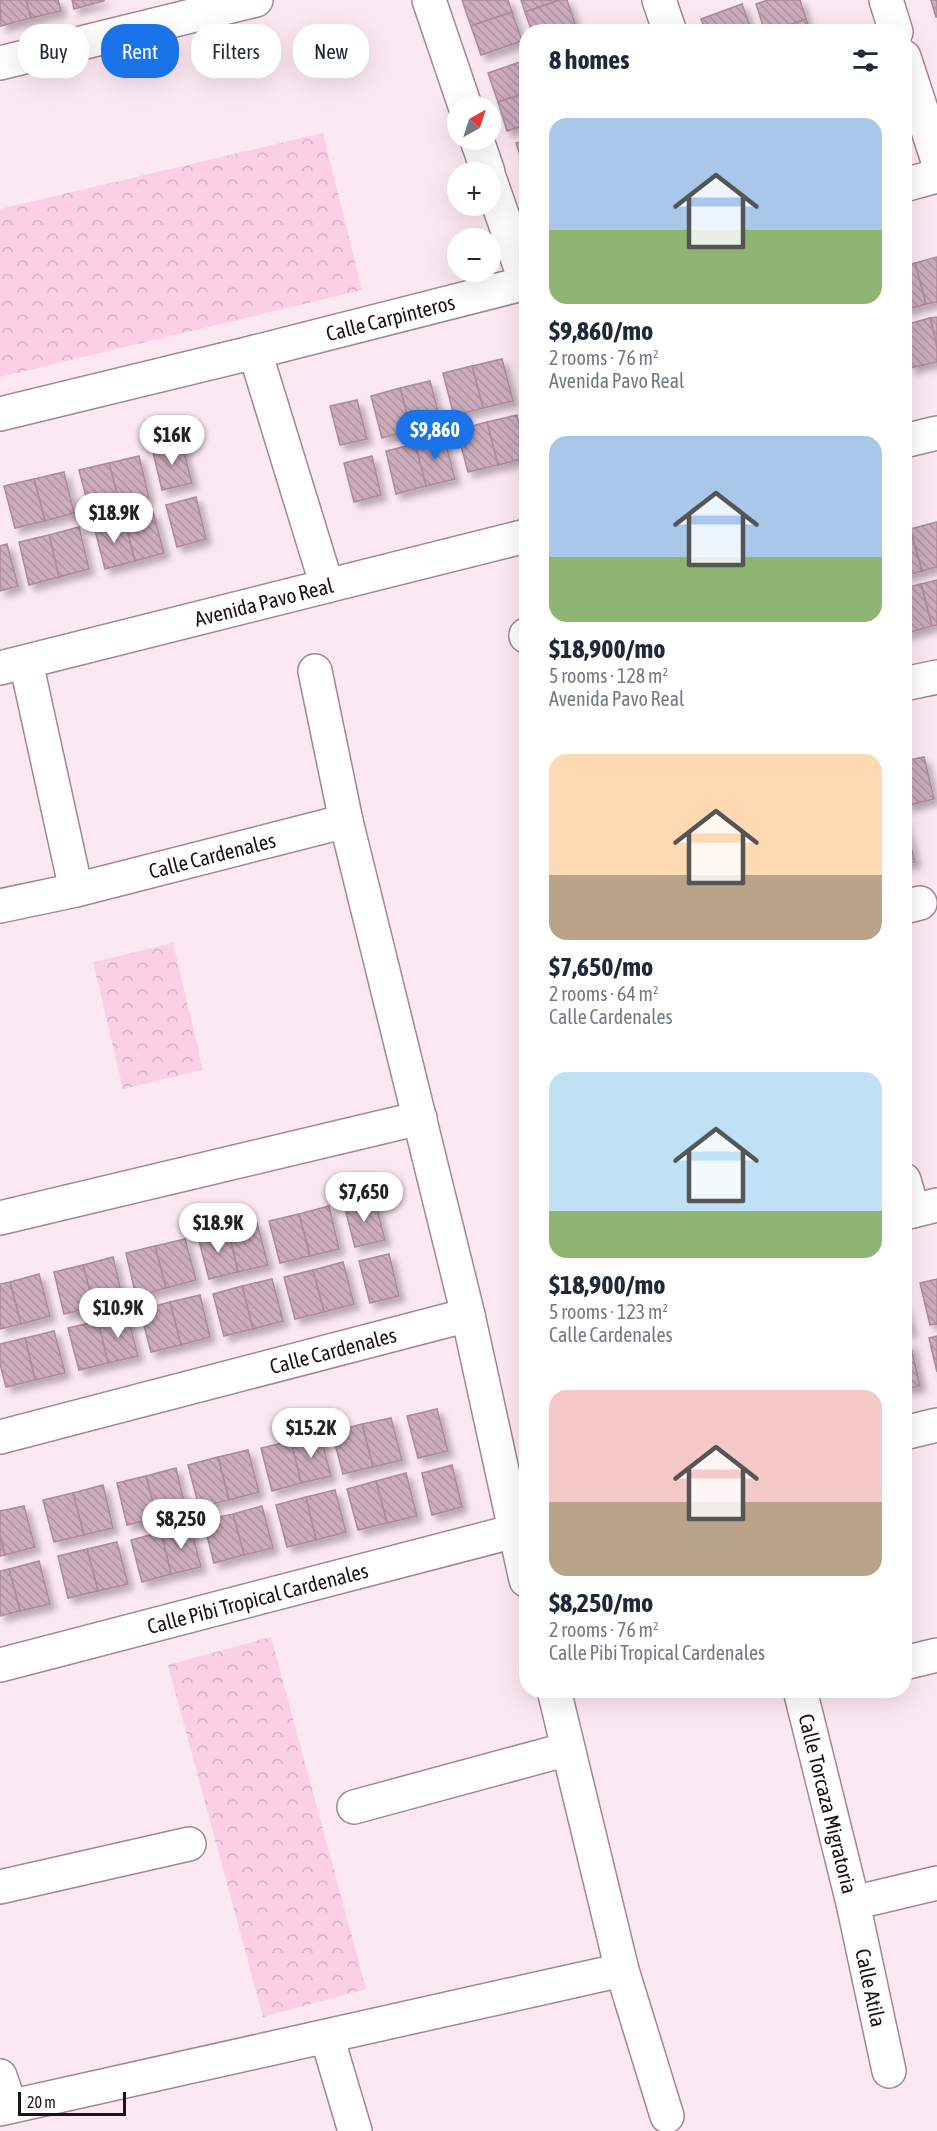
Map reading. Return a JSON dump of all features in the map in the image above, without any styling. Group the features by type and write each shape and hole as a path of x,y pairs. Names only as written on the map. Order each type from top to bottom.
{"street":[{"path":"0,63 256,0"},
{"path":"429,0 462,96"},
{"path":"659,0 667,24"},
{"path":"886,0 894,24"},
{"path":"912,81 937,158"},
{"path":"912,183 937,176"},
{"path":"501,211 519,263"},
{"name":"Calle Carpinteros","path":"0,414 519,285"},
{"path":"255,352 327,586"},
{"path":"912,439 937,433"},
{"name":"Avenida Pavo Real","path":"13,665 519,538"},
{"path":"13,665 76,890"},
{"path":"315,671 346,821 468,1315 519,1551"},
{"path":"912,682 937,677"},
{"name":"Calle Cardenales","path":"0,906 76,890 346,821"},
{"path":"0,1218 420,1118"},
{"name":"Calle Cardenales","path":"0,1437 468,1315"},
{"path":"912,1431 937,1425"},
{"name":"Calle Pibi Tropical Cardenales","path":"0,1665 514,1531"},
{"path":"912,1661 937,1655"},
{"path":"556,1698 622,1970 667,2116"},
{"name":"Calle Torcaza Migratoria","path":"802,1698 853,1904 937,1882"},
{"path":"354,1807 568,1749"},
{"path":"0,1887 189,1844"},
{"name":"Calle Atila","path":"853,1904 889,2071"},
{"path":"3,2097 327,2037 622,1970"},
{"path":"327,2037 355,2131"}],"green space":[{"path":"323,133 362,290 0,377 0,209"},
{"path":"173,943 203,1070 123,1089 93,962"},
{"path":"271,1637 366,1989 263,2017 168,1665"}],"building":[{"path":"0,0 26,0 31,18 1,26"},
{"path":"26,0 58,0 61,11 31,18"},
{"path":"72,0 104,0 104,1 74,9"},
{"path":"462,0 508,0 512,12 471,26"},
{"path":"521,0 560,0 525,12"},
{"path":"560,0 567,0 575,24 529,24 525,12"},
{"path":"768,0 800,0 806,19 792,24 762,24 756,4"},
{"path":"931,0 937,0 937,17 936,17"},
{"path":"742,4 749,24 703,24 701,19"},
{"path":"512,12 519,32 519,42 481,55 471,26"},
{"path":"806,19 808,24 792,24"},
{"path":"519,62 519,95 501,101 501,96 496,96 488,73"},
{"path":"519,95 519,127 507,131 501,112 501,101"},
{"path":"937,257 937,302 926,304 915,263"},
{"path":"915,263 926,304 912,308 912,264"},
{"path":"937,317 937,347 930,318"},
{"path":"930,318 937,347 937,362 912,368 912,323"},
{"path":"502,359 513,401 483,408 472,366"},
{"path":"472,366 483,408 454,416 443,373"},
{"path":"430,381 441,423 411,430 400,388"},
{"path":"400,388 411,430 382,438 371,396"},
{"path":"357,400 367,439 340,445 330,406"},
{"path":"517,415 519,460 498,465 487,422"},
{"path":"487,422 498,465 468,472 457,430"},
{"path":"444,437 455,479 426,486 415,444"},
{"path":"181,441 192,483 162,490 152,448"},
{"path":"415,444 426,486 396,494 386,451"},
{"path":"139,456 149,498 120,505 109,463"},
{"path":"372,456 381,495 354,502 344,463"},
{"path":"109,463 120,505 90,512 79,470"},
{"path":"64,472 74,513 45,521 34,479"},
{"path":"34,479 45,521 15,528 4,486"},
{"path":"196,497 206,539 177,547 166,505"},
{"path":"153,512 164,553 135,561 124,519"},
{"path":"124,519 135,561 105,569 94,526"},
{"path":"937,522 937,567 922,571 912,528"},
{"path":"79,527 89,569 59,577 49,535"},
{"path":"49,535 59,577 29,585 19,542"},
{"path":"912,536 922,571 912,574"},
{"path":"7,544 18,586 0,591 0,546"},
{"path":"937,580 937,625 932,626 921,584"},
{"path":"921,584 932,626 912,632 912,586"},
{"path":"924,757 934,799 912,804 912,759"},
{"path":"374,1198 385,1240 355,1247 344,1205"},
{"path":"329,1206 339,1249 310,1256 299,1214"},
{"path":"299,1214 310,1256 280,1263 269,1221"},
{"path":"257,1223 268,1265 238,1272 228,1230"},
{"path":"228,1230 238,1272 209,1279 198,1237"},
{"path":"185,1239 196,1280 166,1288 155,1246"},
{"path":"155,1246 166,1288 136,1296 126,1253"},
{"path":"389,1254 399,1296 370,1303 359,1261"},
{"path":"113,1257 123,1300 94,1307 83,1265"},
{"path":"343,1262 354,1304 324,1312 313,1270"},
{"path":"83,1265 94,1307 64,1314 54,1272"},
{"path":"313,1270 324,1312 295,1319 284,1277"},
{"path":"39,1274 50,1316 21,1324 10,1282"},
{"path":"272,1279 283,1321 253,1329 242,1286"},
{"path":"937,1279 937,1324 930,1325 920,1283"},
{"path":"10,1282 21,1324 0,1329 0,1284"},
{"path":"242,1286 253,1329 224,1336 213,1294"},
{"path":"200,1295 210,1337 181,1345 170,1302"},
{"path":"170,1302 181,1345 151,1352 140,1310"},
{"path":"127,1314 138,1356 108,1363 98,1321"},
{"path":"98,1321 108,1363 79,1370 68,1328"},
{"path":"54,1331 65,1373 35,1380 25,1338"},
{"path":"937,1336 937,1372 929,1338"},
{"path":"25,1338 35,1380 6,1387 0,1364 0,1344"},
{"path":"912,1352 920,1386 912,1388"},
{"path":"437,1409 448,1451 418,1458 407,1416"},
{"path":"391,1418 402,1460 373,1467 362,1424"},
{"path":"362,1424 373,1467 343,1474 332,1432"},
{"path":"320,1434 331,1476 301,1483 291,1441"},
{"path":"291,1441 301,1483 272,1491 261,1448"},
{"path":"248,1450 259,1492 229,1500 218,1457"},
{"path":"218,1457 229,1500 199,1507 188,1465"},
{"path":"452,1465 462,1507 432,1515 422,1473"},
{"path":"176,1468 186,1511 157,1518 146,1476"},
{"path":"406,1473 417,1516 387,1523 376,1481"},
{"path":"146,1476 157,1518 127,1525 117,1483"},
{"path":"376,1481 387,1523 358,1530 347,1489"},
{"path":"103,1485 113,1528 84,1535 73,1493"},
{"path":"335,1490 346,1532 316,1540 306,1497"},
{"path":"73,1493 84,1535 54,1542 43,1500"},
{"path":"306,1497 316,1540 287,1547 276,1505"},
{"path":"24,1506 35,1547 5,1555 0,1535 0,1511"},
{"path":"262,1506 273,1548 244,1555 233,1514"},
{"path":"233,1514 244,1555 214,1563 203,1520"},
{"path":"190,1525 201,1567 171,1574 161,1532"},
{"path":"161,1532 171,1574 142,1582 131,1540"},
{"path":"0,1535 5,1555 0,1556"},
{"path":"117,1542 128,1584 98,1591 87,1549"},
{"path":"87,1549 98,1591 68,1598 58,1556"},
{"path":"39,1561 50,1604 20,1611 9,1569"},
{"path":"9,1569 20,1611 0,1616 0,1571"}]}
